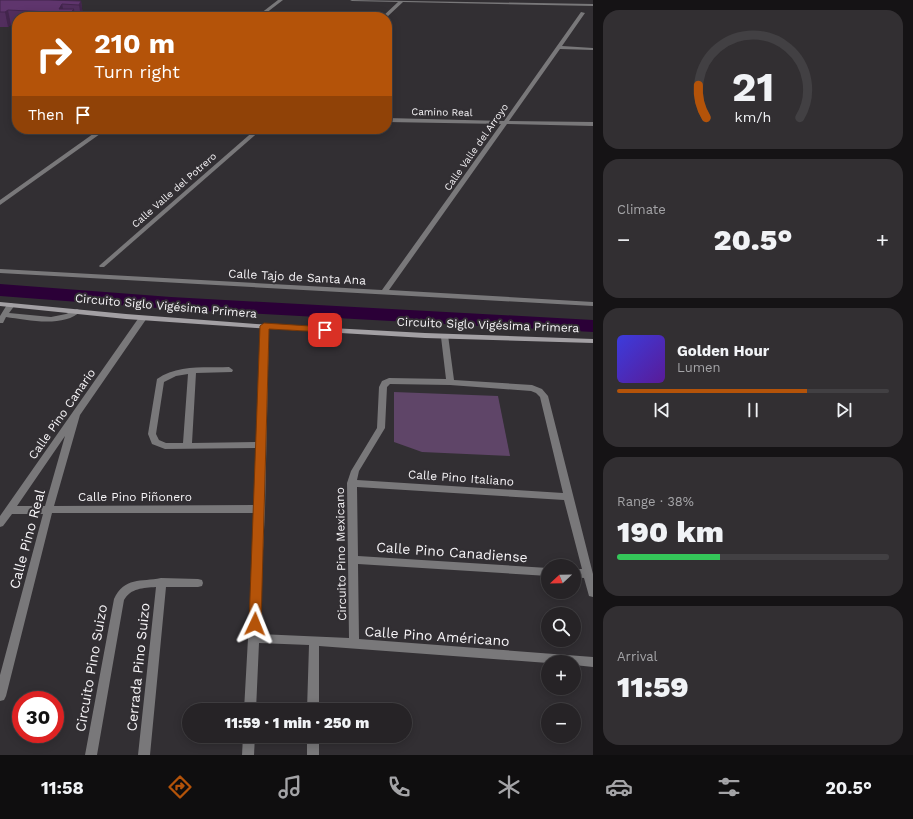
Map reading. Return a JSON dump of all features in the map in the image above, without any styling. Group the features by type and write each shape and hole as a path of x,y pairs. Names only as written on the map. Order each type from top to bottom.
{"main road":[{"name":"Circuito Siglo Vigésima Primera","path":"0,304 143,318 264,326 446,337 593,341"}],"street":[{"path":"265,12 281,0"},
{"path":"352,0 593,5"},
{"path":"390,12 402,1"},
{"name":"Calle Valle del Arroyo","path":"384,293 583,13"},
{"path":"559,46 593,49"},
{"name":"Camino Real","path":"392,120 593,124"},
{"path":"0,203 97,134"},
{"name":"Calle Valle del Potrero","path":"102,266 253,134"},
{"name":"Calle Tajo de Santa Ana","path":"0,271 593,304"},
{"path":"2,318 11,305"},
{"path":"2,318 58,319 77,311"},
{"name":"Calle Pino Canario","path":"0,523 143,318"},
{"path":"250,703 260,509 264,326"},
{"path":"446,337 450,382"},
{"path":"229,370 192,371 165,376 160,381 152,434 155,442 165,446 261,445"},
{"path":"187,446 192,371"},
{"name":"Circuito Pino Mexicano","path":"354,644 352,482 356,471 381,428 383,419 382,387 389,381 450,382 532,388 539,391 544,396 593,593"},
{"name":"Calle Pino Real","path":"0,696 76,413"},
{"name":"Calle Pino Italiano","path":"352,482 568,497"},
{"name":"Calle Pino Piñonero","path":"10,510 260,509"},
{"name":"Calle Pino Canadiense","path":"354,560 541,572"},
{"path":"581,574 588,574"},
{"name":"Circuito Pino Suizo","path":"91,755 120,599 123,592 134,586 161,582 198,583"},
{"name":"Cerrada Pino Suizo","path":"144,755 161,582"},
{"name":"Calle Pino Américano","path":"254,638 314,641 593,662"},
{"path":"314,641 314,703"},
{"path":"248,755 249,743"},
{"path":"313,743 313,755"}],"shaded area":[{"path":"394,392 498,396 510,456 422,452 394,442"}],"building":[{"path":"0,0 81,1 79,5 62,4 59,9 74,9 71,12 8,10 5,12 0,12"}],"waterway":[{"path":"0,290 171,303 593,326"}],"route":[{"path":"255,624 260,509 264,326 325,330"}]}
